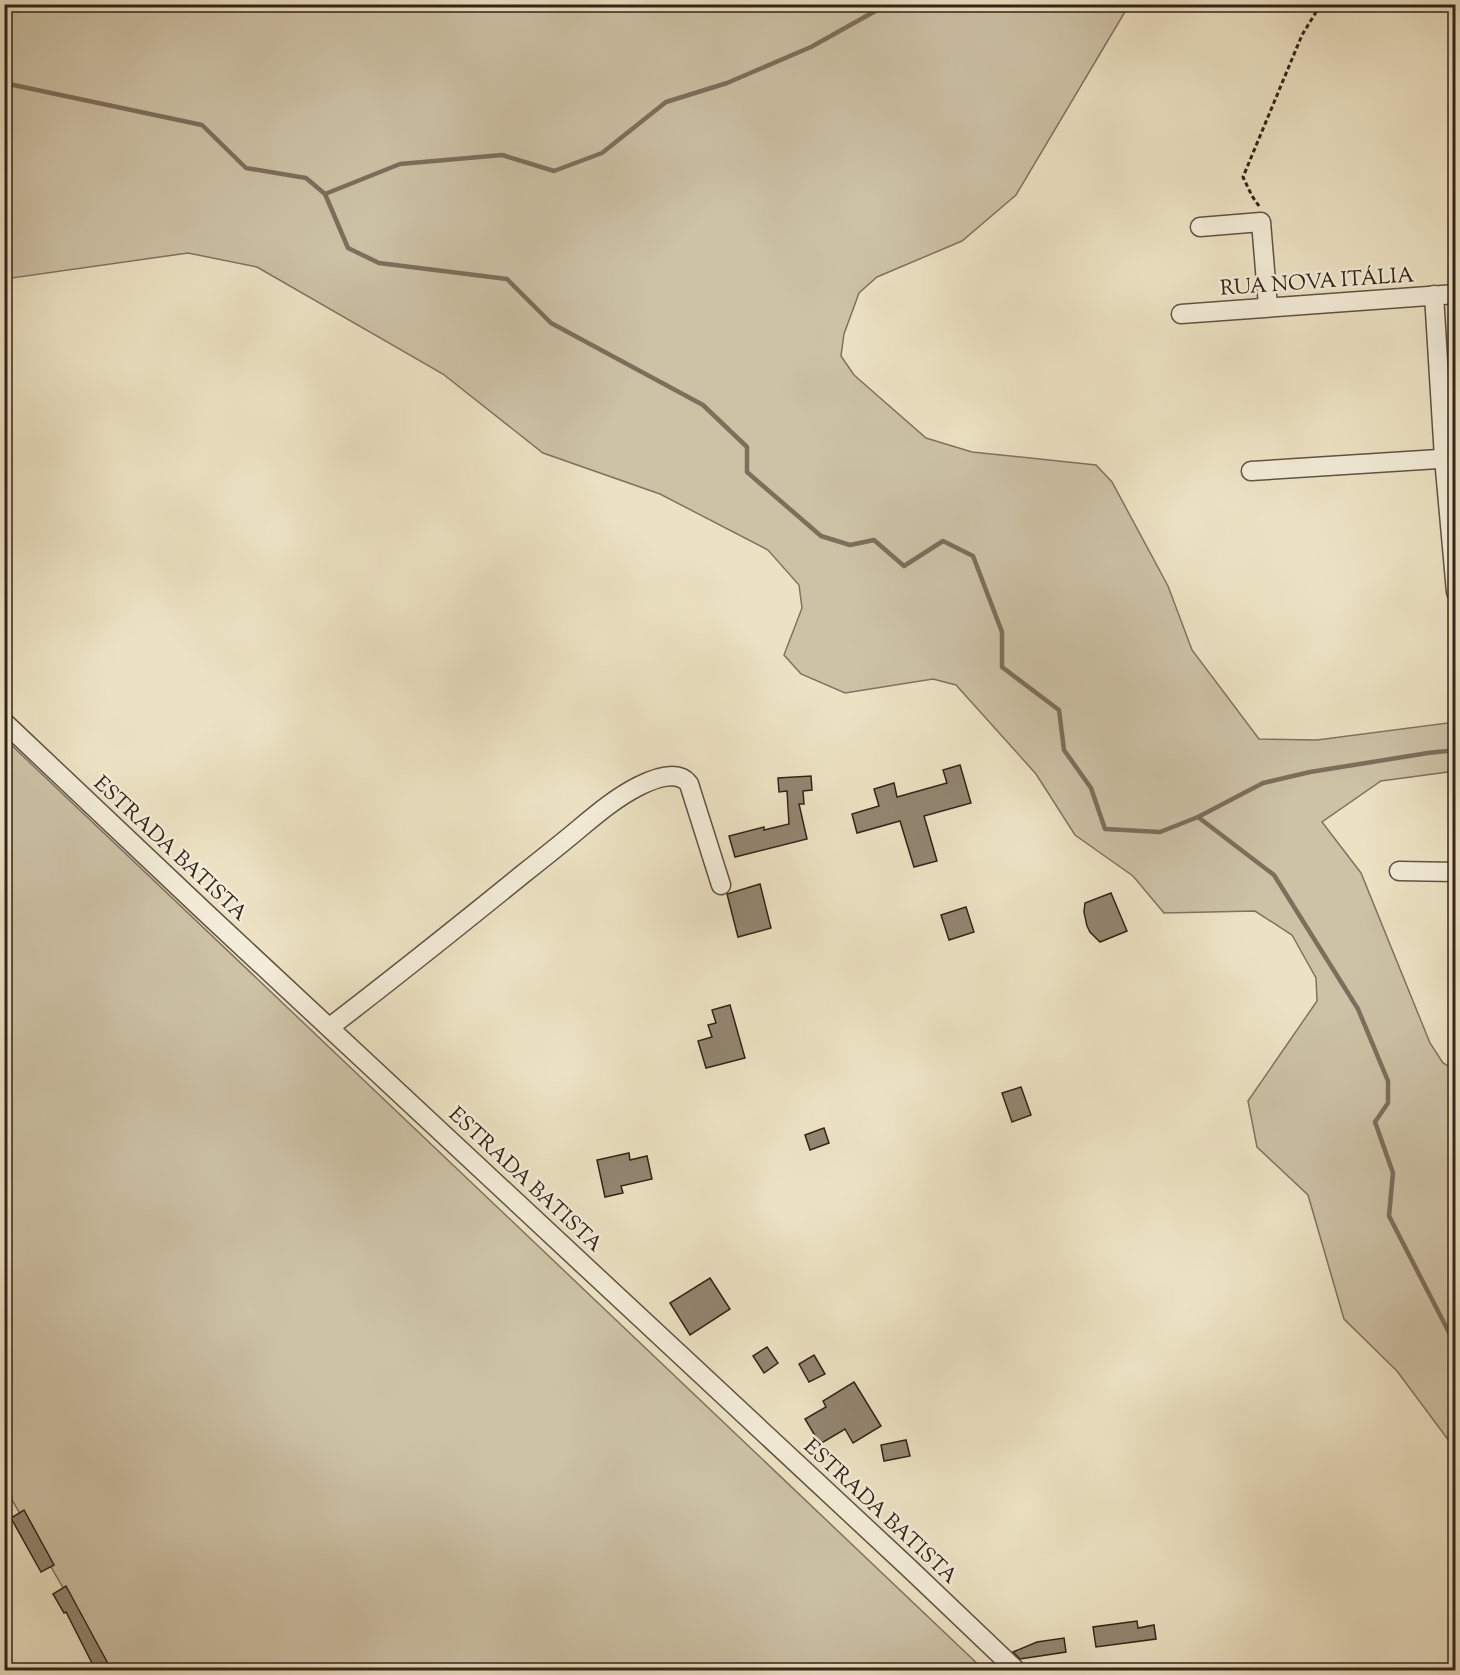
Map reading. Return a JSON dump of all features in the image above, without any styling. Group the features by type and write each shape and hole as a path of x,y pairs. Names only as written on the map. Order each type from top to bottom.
{"street":[{"path":"1200,227 1261,222 1268,306"},
{"name":"RUA NOVA ITÁLIA","path":"1181,314 1455,294"},
{"path":"1434,295 1450,458 1455,592"},
{"path":"1251,471 1450,458"},
{"name":"ESTRADA BATISTA","path":"4,722 909,1568 1016,1671"},
{"path":"330,1027 438,944 598,813 641,785 675,776 686,781 691,789 721,885"},
{"path":"1399,871 1455,872"}],"path":[{"path":"1261,222 1263,211 1252,196 1243,177 1302,35 1321,4"}],"shaded area":[{"path":"4,5 1129,5 1016,195 962,241 877,277 859,293 844,334 841,356 854,375 926,438 972,452 1096,465 1112,482 1168,586 1192,650 1259,739 1317,740 1455,722 1455,771 1381,781 1322,822 1361,873 1430,1043 1443,1063 1455,1070 1455,1449 1397,1371 1344,1319 1308,1195 1257,1147 1248,1101 1317,1001 1316,978 1292,935 1255,911 1164,913 1133,876 1075,835 1036,774 956,685 933,679 845,693 801,674 784,655 802,608 799,585 768,550 660,494 543,453 443,374 257,267 188,253 5,279"},
{"path":"4,738 984,1670 111,1670 5,1488"}],"building":[{"path":"960,765 971,803 924,816 937,861 914,867 900,821 857,833 852,814 879,806 874,789 894,783 897,797 947,783 943,770"},
{"path":"811,776 812,790 803,791 804,804 799,804 807,839 735,857 729,836 764,827 764,830 789,824 787,791 779,792 778,778"},
{"path":"760,884 771,928 738,937 727,894"},
{"path":"1111,893 1127,931 1100,942 1087,926 1085,903"},
{"path":"966,907 974,932 949,940 941,915"},
{"path":"730,1005 745,1058 706,1068 698,1041 712,1037 708,1025 716,1023 712,1010"},
{"path":"1021,1087 1031,1115 1012,1122 1002,1093"},
{"path":"824,1128 829,1143 810,1150 805,1135"},
{"path":"629,1153 630,1160 647,1156 652,1179 621,1186 623,1193 605,1197 597,1160"},
{"path":"710,1278 730,1309 690,1335 670,1303"},
{"path":"767,1347 778,1363 764,1373 753,1356"},
{"path":"814,1355 825,1374 809,1382 799,1364"},
{"path":"854,1382 881,1426 853,1443 845,1429 820,1444 805,1419 826,1407 823,1401"},
{"path":"906,1440 910,1456 884,1461 881,1445"},
{"path":"24,1510 54,1565 41,1572 11,1518"},
{"path":"66,1586 112,1671 96,1671 66,1612 64,1613 53,1594"},
{"path":"1137,1621 1138,1628 1154,1625 1156,1639 1096,1647 1093,1627"},
{"path":"1064,1638 1066,1652 1020,1659 1013,1652 1037,1642"}],"waterway":[{"path":"325,194 400,164 502,155 554,171 602,153 666,102 727,83 811,47 888,4"},
{"path":"4,83 202,125 246,168 306,178 325,194 348,248 379,263 507,279 551,323 703,405 747,447 747,472 821,536 850,545 874,540 904,566 943,541 973,556 1002,632 1002,667 1059,710 1064,750 1091,788 1105,829 1160,832 1198,817 1274,875 1358,1009 1388,1081 1388,1103 1375,1122 1393,1173 1389,1216 1456,1346"},
{"path":"1198,817 1263,783 1310,772 1456,750"}]}
